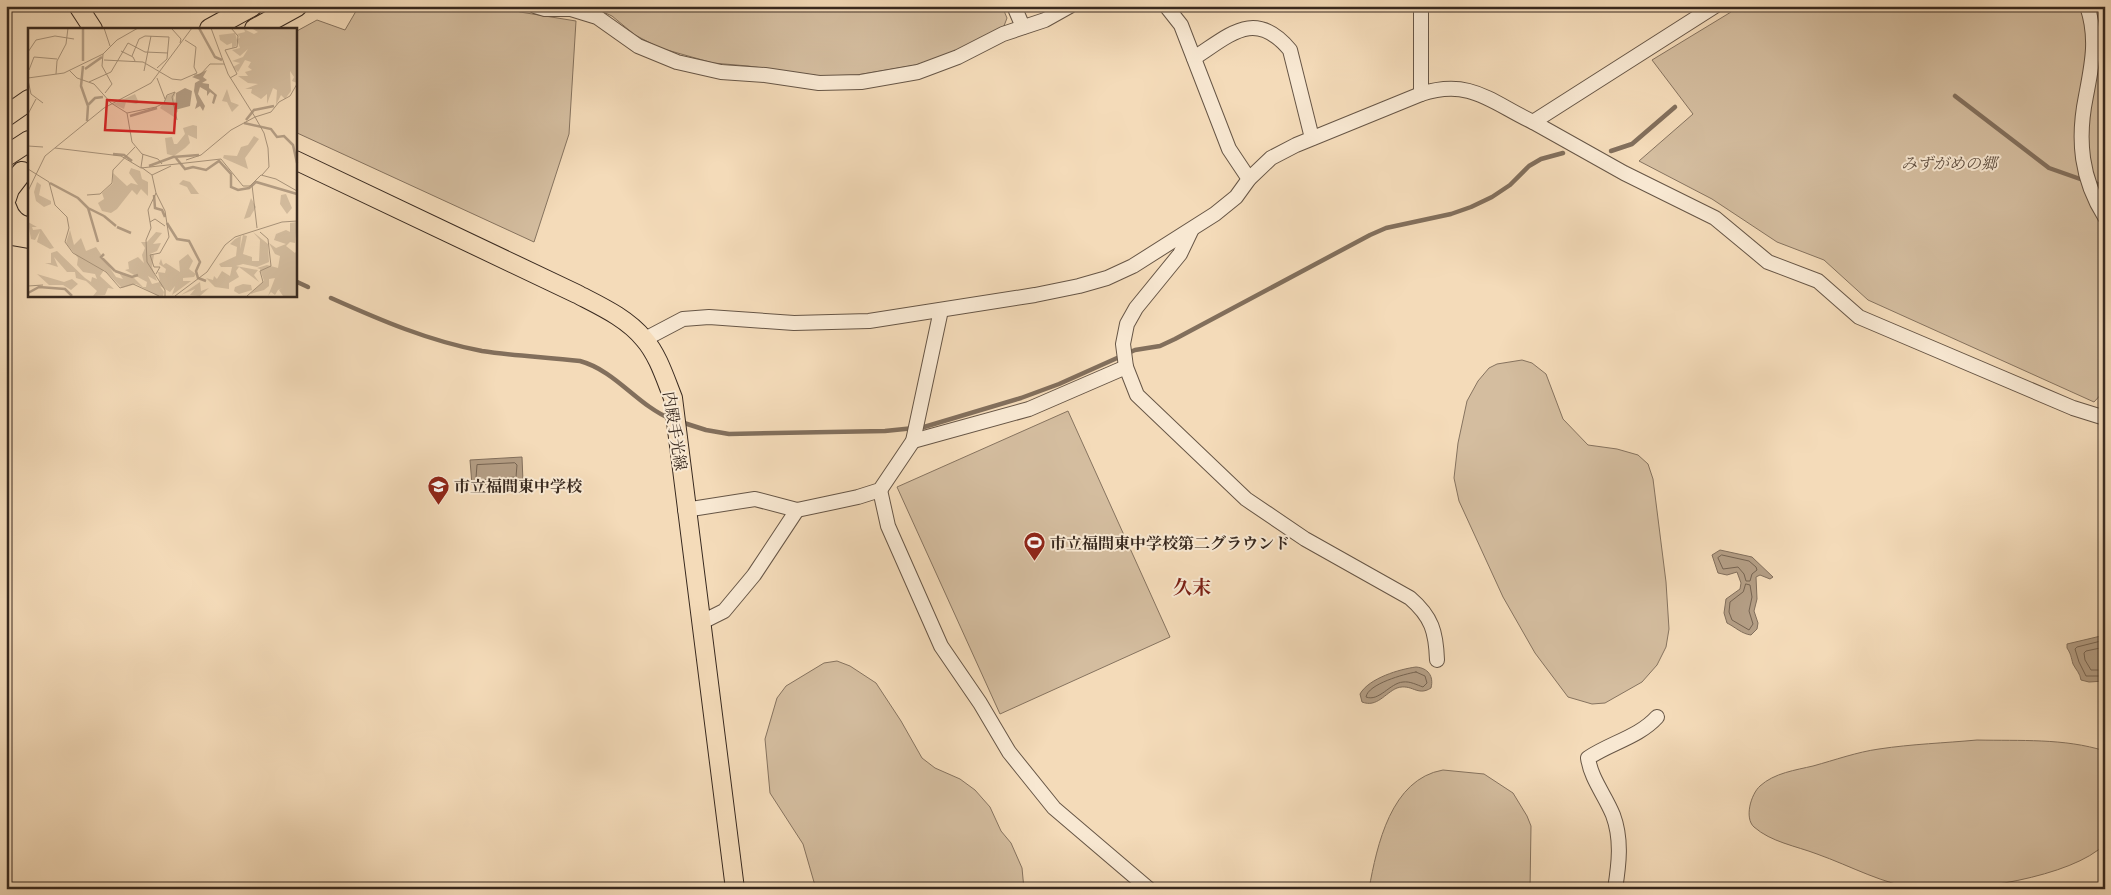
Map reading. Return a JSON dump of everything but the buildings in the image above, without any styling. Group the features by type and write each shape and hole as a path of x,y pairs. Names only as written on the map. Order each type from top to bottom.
{"highway":[{"path":"212,28 252,6"},
{"path":"258,28 297,6"},
{"path":"6,116 28,101"},
{"path":"6,156 28,142"},
{"path":"6,198 9,188 19,174"},
{"path":"6,207 12,220 25,228 28,227"},
{"path":"6,234 28,238"}],"main road":[{"path":"78,6 92,28"},
{"name":"内殿手光線","path":"296,160 577,294 608,310 645,339 662,370 673,398 685,510 735,889"}],"street":[{"path":"535,6 545,9 570,9 597,17 638,46 677,62 721,72 765,75 819,83 861,82 918,72 958,57 1003,34 1045,20 1070,6"},
{"path":"1014,6 1023,27"},
{"path":"1166,6 1180,25 1229,149 1249,178"},
{"path":"1420,6 1421,94"},
{"path":"1533,122 1715,6"},
{"path":"2087,6 2092,22 2093,68 2085,98 2081,147 2083,170 2097,204 2105,217"},
{"path":"1194,58 1241,28 1254,27 1270,32 1283,41 1290,50 1312,138"},
{"path":"645,339 683,319 709,317 829,324 869,321 1070,288 1107,278 1133,266 1192,231 1236,197 1249,178 1271,158 1312,138 1421,94 1437,89 1464,89 1533,122 1624,173 1716,218 1768,262 1818,281 1859,317 2073,408 2105,418"},
{"path":"1192,231 1180,254 1136,308 1127,324 1123,344 1126,367 1137,395 1246,499 1305,539 1410,598 1421,607 1430,620 1436,641 1437,660"},
{"path":"685,510 755,499 797,510 858,497 880,490 913,441 941,310"},
{"path":"913,441 1028,409 1126,367"},
{"path":"880,490 888,526 942,646 980,703 1009,752 1054,808 1149,889"},
{"path":"700,623 724,611 748,582 797,510"},
{"path":"1616,889 1619,860 1618,831 1612,813 1590,771 1588,758 1601,749 1648,728 1657,717"}],"green space":[{"path":"359,6 507,6 520,12 576,21 569,134 534,242 296,132 296,31 317,20 345,30"},
{"path":"590,6 1002,6 1007,18 1004,26 952,53 916,65 857,75 820,76 713,63 660,48 635,35 612,16"},
{"name":"みずがめの郷","path":"1737,6 2105,6 2105,390 2094,402 1868,300 1824,260 1777,242 1712,199 1639,161 1693,114 1652,60 1731,12"},
{"path":"1522,360 1532,363 1546,374 1563,419 1588,445 1617,449 1638,455 1648,464 1653,479 1666,582 1669,629 1666,647 1657,665 1642,682 1605,703 1592,704 1568,697 1535,653 1503,597 1459,501 1454,478 1458,443 1467,401 1478,381 1489,368 1497,364"},
{"name":"市立福間東中学校第二グラウンド","path":"1068,411 1170,637 1000,714 897,487"},
{"path":"837,661 850,666 876,683 922,758 935,768 960,779 975,790 990,807 1001,831 1011,843 1022,868 1024,889 816,889 803,844 770,793 765,739 777,698 786,686 824,663"},
{"path":"1977,740 2058,742 2105,751 2105,844 2090,856 2045,874 1991,885 1941,890 1921,889 1894,884 1776,840 1754,827 1749,818 1750,806 1757,790 1760,786 1778,775 1871,750"},
{"path":"1443,770 1484,774 1513,793 1531,826 1530,889 1369,889 1382,834 1399,800 1411,786 1425,776"}],"water":[{"path":"522,457 523,482 472,485 470,460"},
{"path":"1720,550 1752,557 1773,577 1770,579 1760,575 1756,577 1757,599 1754,611 1758,623 1757,629 1751,635 1727,623 1724,613 1726,599 1740,589 1741,583 1737,572 1727,575 1718,573 1712,555"},
{"path":"2105,635 2105,681 2089,682 2081,680 2073,664 2067,644"},
{"path":"1416,667 1424,669 1429,673 1432,680 1431,688 1418,691 1407,687 1397,688 1377,702 1362,702 1360,694 1370,683 1394,672"}],"waterway":[{"path":"1955,96 2049,168 2083,180"},
{"path":"6,97 10,102"},
{"path":"1611,151 1632,144 1675,107"},
{"path":"681,422 706,430 729,434 885,431 924,427 1021,398 1059,384 1135,350 1160,346 1386,228 1451,214 1471,207 1492,197 1510,185 1529,166 1541,159 1563,153"},
{"path":"2095,183 2105,187"},
{"path":"296,281 308,287"},
{"path":"331,298 405,329 462,347 494,353 580,361 605,372 659,413 671,419"}],"place":[{"name":"市立福間東中学校","path":"438,505"},
{"name":"市立福間東中学校第二グラウンド","path":"1034,562"}],"district":[{"name":"久末","path":"1192,587"}]}
